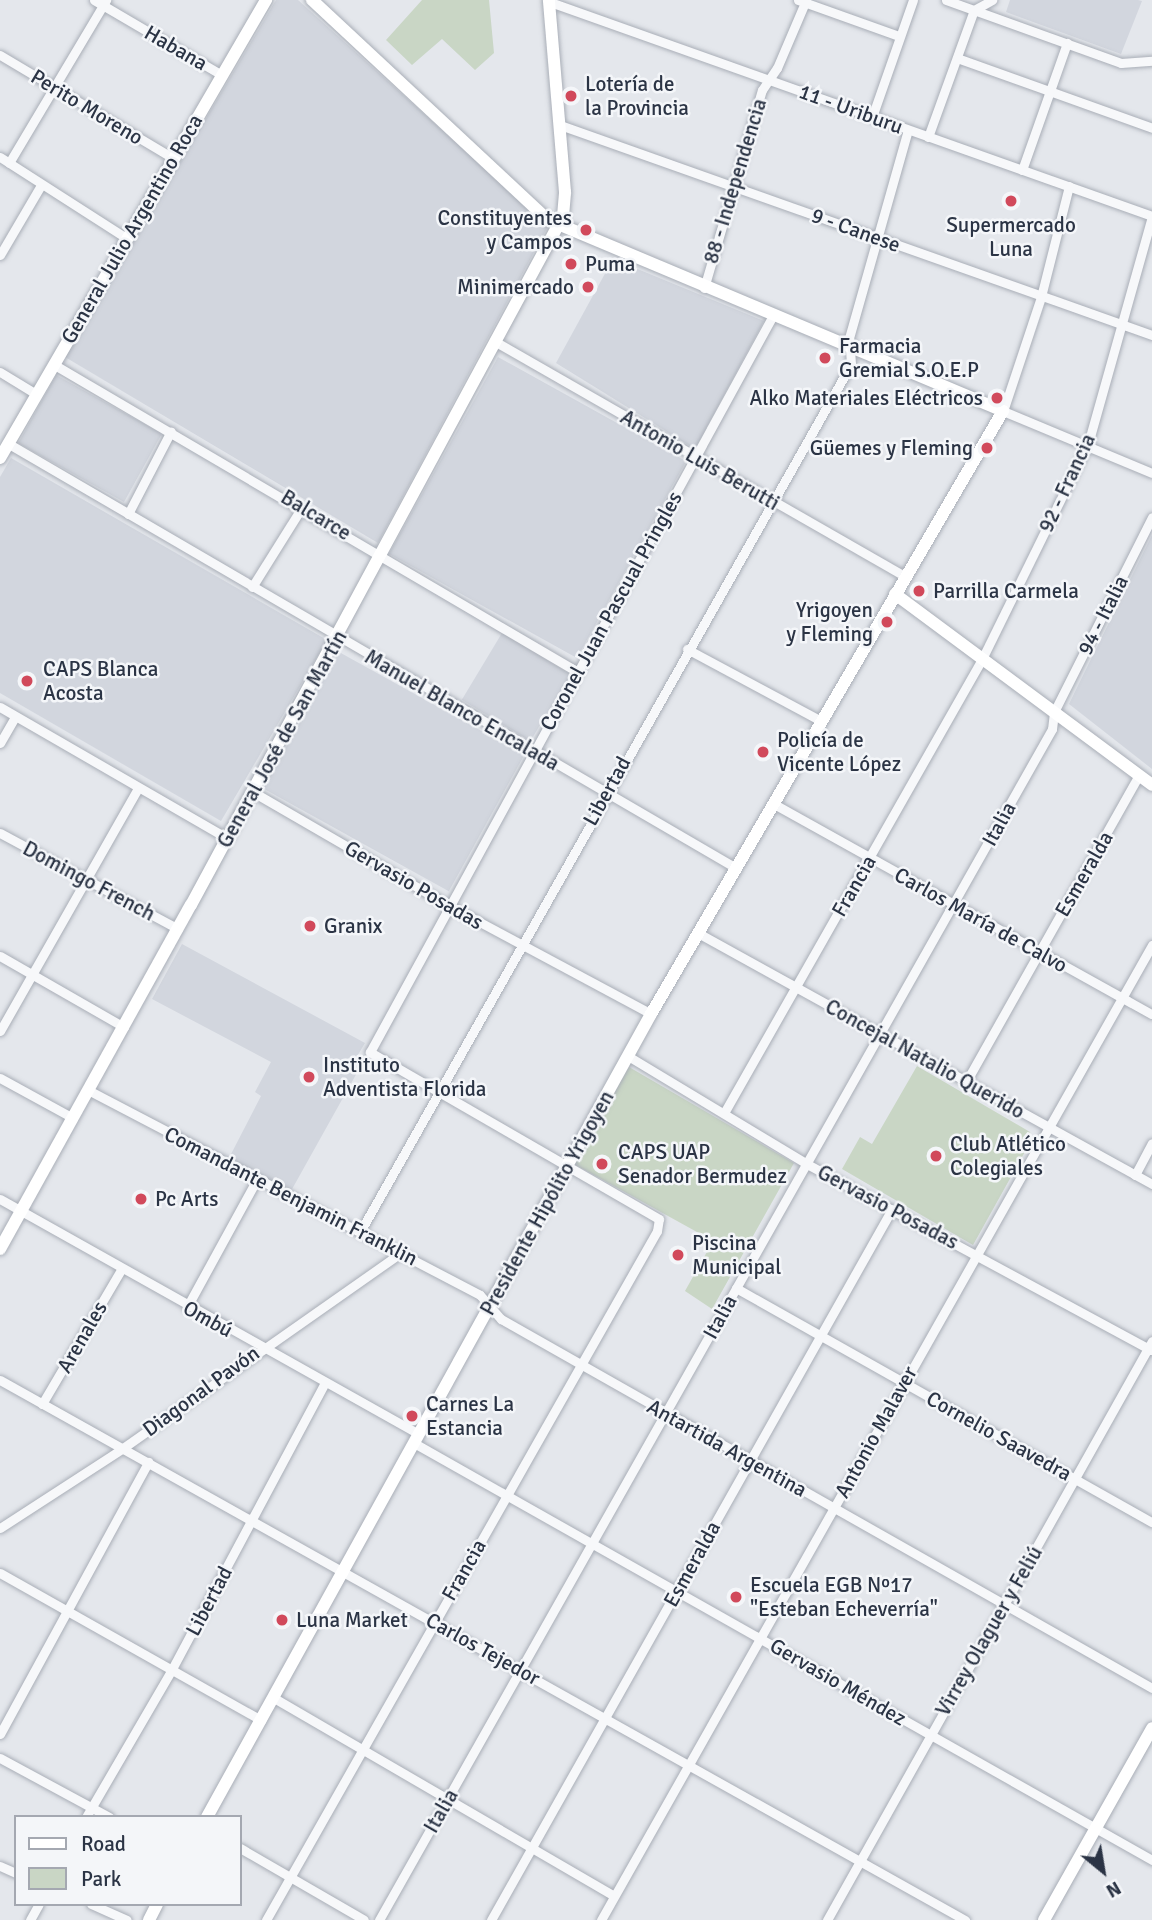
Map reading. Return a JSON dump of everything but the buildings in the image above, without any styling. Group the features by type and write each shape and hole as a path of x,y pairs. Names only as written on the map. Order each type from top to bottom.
{"street":[{"name":"Habana","path":"94,0 104,3 222,75"},
{"name":"General Julio Argentino Roca","path":"0,458 266,0"},
{"path":"312,0 558,225 850,350 1088,444 1152,473"},
{"path":"873,117 912,0"},
{"path":"946,0 1121,63 1152,61"},
{"path":"928,137 974,10 992,0"},
{"name":"General José de San Martín","path":"0,1249 337,638 558,225 565,206 550,1"},
{"name":"11 - Uriburu","path":"550,1 1152,216"},
{"path":"803,1 899,36"},
{"name":"88 - Independencia","path":"704,288 731,186 762,90 770,79 803,1"},
{"path":"9,163 104,3"},
{"path":"1022,170 1067,43"},
{"name":"Perito Moreno","path":"0,55 173,158"},
{"path":"957,58 1152,128"},
{"name":"9 - Canese","path":"559,125 1152,335"},
{"name":"Libertad","path":"360,1231 770,501 851,364 849,338 908,130"},
{"path":"0,157 126,238"},
{"path":"0,255 41,185"},
{"path":"1003,411 1041,297 1069,186"},
{"name":"92 - Francia","path":"982,659 1088,444 1152,216"},
{"name":"Coronel Juan Pascual Pringles","path":"438,1093 370,1052 448,905 772,317"},
{"name":"Antonio Luis Berutti","path":"496,342 905,576"},
{"name":"Balcarce","path":"53,364 302,507 576,671"},
{"path":"0,372 36,394"},
{"name":"Presidente Hipólito Yrigoyen","path":"209,1815 651,1014 1003,411"},
{"path":"128,514 171,431"},
{"name":"Manuel Blanco Encalada","path":"9,444 337,638 736,868"},
{"path":"252,587 302,507"},
{"name":"94 - Italia","path":"1054,712 1152,517"},
{"path":"895,594 1152,785"},
{"path":"687,649 821,721"},
{"name":"Francia","path":"724,1113 982,659"},
{"path":"0,707 227,838"},
{"name":"Italia","path":"379,1920 1052,729 1054,712"},
{"path":"0,743 15,717"},
{"name":"Esmeralda","path":"967,1082 1139,775"},
{"path":"0,1031 138,788"},
{"name":"Gervasio Posadas","path":"253,792 448,905 651,1014"},
{"name":"Carlos María de Calvo","path":"774,804 1152,1014"},
{"name":"Domingo French","path":"0,833 178,929"},
{"name":"Concejal Natalio Querido","path":"698,933 1152,1184"},
{"name":"Antonio Malaver","path":"601,1920 1152,946"},
{"path":"0,956 124,1027"},
{"name":"Gervasio Posadas","path":"628,1056 807,1164 1151,1347"},
{"path":"0,1077 73,1118"},
{"name":"Comandante Benjamin Franklin","path":"88,1090 400,1252 480,1295 490,1305"},
{"path":"438,1093 568,1166"},
{"path":"1135,1175 1152,1143"},
{"name":"Francia","path":"266,1920 657,1231 659,1219 568,1166"},
{"path":"187,1307 257,1180"},
{"name":"Ombú","path":"0,1199 121,1270 325,1382 416,1438"},
{"name":"Esmeralda","path":"491,1920 892,1209"},
{"name":"Diagonal Pavón","path":"0,1528 123,1448 260,1348 400,1252"},
{"name":"Arenales","path":"43,1404 121,1270"},
{"name":"Cornelio Saavedra","path":"736,1287 1152,1522"},
{"name":"Antartida Argentina","path":"490,1305 501,1319 580,1365 1152,1688"},
{"name":"Virrey Olaguer y Feliú","path":"827,1920 1151,1347"},
{"name":"Carlos Tejedor","path":"0,1380 965,1920"},
{"name":"Libertad","path":"87,1815 172,1669 325,1382"},
{"name":"Gervasio Méndez","path":"416,1438 506,1497 760,1637 1152,1860"},
{"path":"0,1734 69,1612 148,1462"},
{"path":"0,1573 261,1720"},
{"path":"274,1698 614,1896"},
{"path":"1044,1920 1152,1728"},
{"path":"0,1758 106,1815"},
{"path":"242,1849 364,1920"},
{"path":"96,1906 127,1920"}],"shaded area":[{"path":"276,0 298,0 548,226 378,543 65,357"},
{"path":"1010,0 1142,1 1121,54 1006,12"},
{"path":"613,259 764,321 695,449 556,363"},
{"path":"498,357 686,461 577,658 389,554"},
{"path":"56,375 162,434 124,502 18,443"},
{"path":"11,458 327,640 221,821 0,693 0,477"},
{"path":"1152,535 1152,769 1069,704"},
{"path":"502,633 571,674 530,741 462,700"},
{"path":"339,652 524,755 449,891 263,788"},
{"name":"Instituto Adventista Florida","path":"182,944 365,1043 356,1058 363,1062 291,1191 229,1158 261,1096 255,1092 271,1062 152,999"}],"green space":[{"path":"422,0 489,0 494,53 475,70 442,39 412,65 386,40"},
{"name":"Club Atlético Colegiales","path":"917,1066 1030,1132 1032,1139 973,1245 842,1169 860,1137 872,1144"},
{"path":"629,1067 794,1163 712,1309 685,1291 708,1250 706,1237 574,1164"}],"place":[{"name":"Lotería de la Provincia","path":"571,96"},
{"name":"Supermercado Luna","path":"1011,201"},
{"name":"Constituyentes y Campos","path":"586,230"},
{"name":"Puma","path":"571,264"},
{"name":"Minimercado","path":"588,287"},
{"name":"Farmacia Gremial S.O.E.P","path":"825,358"},
{"name":"Alko Materiales Eléctricos","path":"997,398"},
{"name":"Güemes y Fleming","path":"987,448"},
{"name":"Parrilla Carmela","path":"919,591"},
{"name":"Yrigoyen y Fleming","path":"887,622"},
{"name":"CAPS Blanca Acosta","path":"27,681"},
{"name":"Policía de Vicente López","path":"763,752"},
{"name":"Granix","path":"310,926"},
{"name":"Instituto Adventista Florida","path":"309,1077"},
{"name":"Club Atlético Colegiales","path":"936,1156"},
{"name":"CAPS UAP Senador Bermudez","path":"602,1164"},
{"name":"Pc Arts","path":"141,1199"},
{"name":"Piscina Municipal","path":"678,1255"},
{"name":"Carnes La Estancia","path":"412,1416"},
{"name":"Escuela EGB Nº17 \"Esteban Echeverría\"","path":"736,1597"},
{"name":"Luna Market","path":"282,1620"}]}
